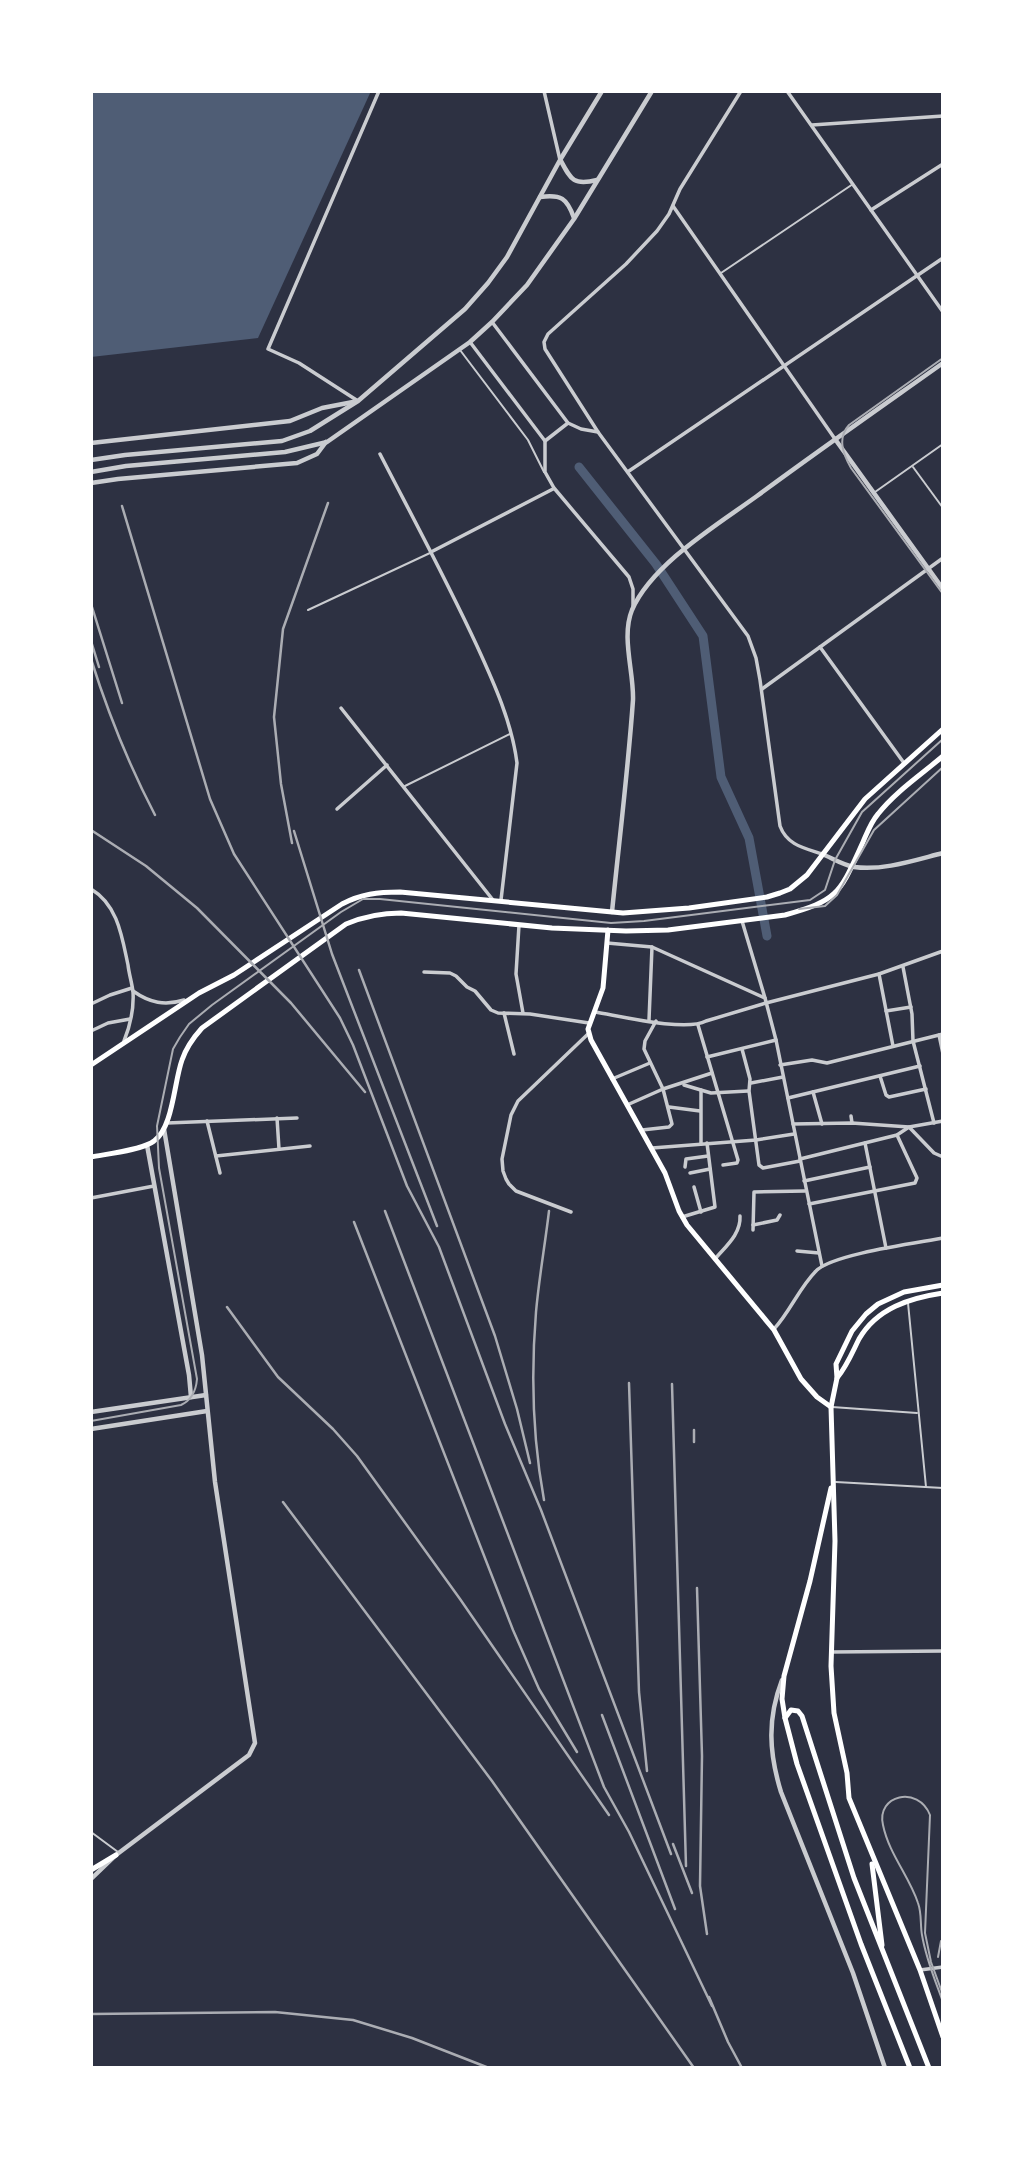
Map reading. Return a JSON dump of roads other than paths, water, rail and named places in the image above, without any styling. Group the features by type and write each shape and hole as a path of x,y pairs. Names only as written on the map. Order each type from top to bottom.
{"main road":[{"path":"91,1065 199,993 234,975 355,897 384,892 612,912 641,912 689,908 780,893 790,889 807,875 856,808 943,729"},
{"path":"91,1157 147,1145 156,1140 165,1126 187,1047 202,1028 346,924 370,915 393,913 520,925 668,930 785,915 814,907 838,891 880,811 943,757"},
{"path":"608,930 603,988 589,1023 589,1034 668,1181 682,1217 774,1330 801,1379 817,1398 831,1407"},
{"path":"943,1285 904,1292 878,1304 866,1314 852,1331 838,1358 831,1407 835,1574 831,1652 833,1705 847,1773 847,1793 920,1970 943,2037"},
{"path":"837,1378 859,1340 883,1312 908,1300 943,1293"},
{"path":"832,1482 810,1581 784,1676 782,1699 797,1764 910,2068"},
{"path":"785,1718 788,1712 794,1710 802,1716 828,1801 883,1955 929,2068"},
{"path":"91,1870 118,1854"},
{"path":"871,1856 883,1955"}],"street":[{"path":"358,401 299,363 268,349 379,91"},
{"path":"544,91 560,160 574,180 585,183 598,179"},
{"path":"91,460 282,441 310,431 358,401 473,300 507,257 560,160 602,91"},
{"path":"91,483 297,463 317,454 327,442 470,342 527,285 574,219 652,91"},
{"path":"741,91 648,243 545,338 545,349 598,432 748,636 756,658 762,689 780,826 788,840 852,867 886,866 943,853"},
{"path":"787,91 943,312"},
{"path":"812,125 943,116"},
{"path":"871,210 943,163"},
{"path":"540,197 562,198 570,207 574,219"},
{"path":"673,206 943,589"},
{"path":"628,471 943,258"},
{"path":"492,322 568,423 598,432"},
{"path":"470,342 545,441 545,472 554,488 629,577 634,596 628,635 633,699 612,912"},
{"path":"633,609 641,594 684,549 943,363"},
{"path":"91,443 290,421 322,408 358,401"},
{"path":"545,441 568,423"},
{"path":"91,472 126,466 285,452 327,442"},
{"path":"380,454 463,616 491,677 515,747 517,763 498,902"},
{"path":"431,552 554,488"},
{"path":"762,689 943,558"},
{"path":"820,647 904,764"},
{"path":"341,708 498,902"},
{"path":"337,809 387,765"},
{"path":"91,889 110,906 118,922 132,990 130,1020 124,1043"},
{"path":"742,921 776,1040 822,1266"},
{"path":"520,925 516,974 523,1013"},
{"path":"607,943 652,947 766,1000"},
{"path":"649,1020 652,947"},
{"path":"595,1012 698,1025 766,1000 879,974 943,951"},
{"path":"903,967 911,1007 913,1041 934,1123"},
{"path":"424,972 450,973 456,976 475,991 491,1010 589,1023"},
{"path":"879,974 893,1046"},
{"path":"91,1004 110,995 132,990 152,1002 162,1004 183,1001 199,993"},
{"path":"887,1011 911,1007"},
{"path":"505,1013 514,1054"},
{"path":"91,1023 93,1030 120,1020 130,1020"},
{"path":"640,1130 669,1128 672,1124 663,1089 644,1044 656,1021"},
{"path":"698,1025 738,1162 723,1165"},
{"path":"571,1212 512,1188 503,1171 502,1159 511,1115 517,1101 589,1034"},
{"path":"780,1065 812,1060 827,1063 941,1034 943,1054"},
{"path":"707,1057 776,1040"},
{"path":"742,1049 750,1083 761,1167 800,1160 897,1135 909,1128"},
{"path":"612,1079 650,1063"},
{"path":"788,1098 920,1066"},
{"path":"627,1105 663,1089 712,1073"},
{"path":"880,1076 888,1097 926,1089"},
{"path":"750,1083 783,1077"},
{"path":"682,1084 718,1093 749,1091"},
{"path":"701,1090 701,1144"},
{"path":"813,1092 822,1124"},
{"path":"669,1108 701,1111"},
{"path":"851,1116 852,1123"},
{"path":"277,1118 279,1149"},
{"path":"91,1880 118,1854 248,1755 255,1743 215,1482 202,1355 165,1126 207,1121 297,1118"},
{"path":"207,1121 220,1172"},
{"path":"793,1124 852,1123 909,1128 943,1121"},
{"path":"909,1128 943,1157"},
{"path":"650,1148 756,1140 795,1134"},
{"path":"808,1204 913,1185 917,1181 897,1135"},
{"path":"682,1217 715,1207 707,1143"},
{"path":"865,1143 886,1248"},
{"path":"147,1145 191,1397"},
{"path":"216,1156 310,1146"},
{"path":"938,1155 943,1150"},
{"path":"685,1167 686,1159 708,1156"},
{"path":"804,1181 870,1167"},
{"path":"690,1172 710,1169"},
{"path":"91,1198 155,1186"},
{"path":"694,1187 702,1212"},
{"path":"780,1215 777,1220 753,1227 754,1192 806,1191"},
{"path":"715,1259 738,1233 740,1216"},
{"path":"774,1330 811,1277 822,1266 886,1248 943,1238"},
{"path":"797,1251 819,1253"},
{"path":"91,1412 206,1395"},
{"path":"91,1429 207,1411"},
{"path":"831,1652 943,1651"},
{"path":"784,1676 775,1701 770,1728 774,1766 781,1792 857,1985 885,2068"},
{"path":"920,1970 943,1968"}],"lane":[{"path":"720,273 853,184"},
{"path":"459,350 528,440 545,472"},
{"path":"873,493 942,445 943,450"},
{"path":"912,466 943,508"},
{"path":"308,610 431,552"},
{"path":"404,786 510,734"},
{"path":"908,1300 926,1487"},
{"path":"831,1407 919,1413"},
{"path":"832,1482 943,1488"},
{"path":"91,1832 118,1854"}],"water":[{"path":"91,91 371,91 258,338 91,357"}],"waterway":[{"path":"579,467 656,564 703,636 721,777 749,838 767,936"}],"tram line":[{"path":"943,358 849,425 842,441 851,468 943,594"},
{"path":"91,1421 181,1405 191,1398 196,1387 197,1379 159,1168 157,1126 173,1049 189,1024 212,1005 363,899 611,923 810,900 825,890 835,860 862,812 943,739"},
{"path":"799,909 825,906 837,895 874,830 943,767"},
{"path":"943,1995 931,1962 925,1933 930,1815 917,1800 899,1798 886,1807 883,1825 890,1846 918,1903 926,1952 943,2002"},
{"path":"938,1957 941,1941"}],"railway":[{"path":"292,843 281,784 274,717 283,629 328,503"},
{"path":"122,506 210,799 234,854 340,1018 353,1045 407,1186 439,1247 671,1854"},
{"path":"92,607 122,703"},
{"path":"91,641 99,667"},
{"path":"91,659 120,738 155,815"},
{"path":"91,830 146,866 197,908 291,1003 365,1092"},
{"path":"294,831 332,954 437,1226"},
{"path":"359,970 495,1336 530,1463"},
{"path":"385,1211 604,1787 629,1832 712,2006"},
{"path":"544,1500 535,1430 534,1335 549,1211"},
{"path":"354,1222 513,1630 539,1689 577,1752"},
{"path":"227,1307 278,1377 333,1429 357,1456 460,1599 609,1815"},
{"path":"629,1383 639,1692 647,1771"},
{"path":"672,1384 686,1866"},
{"path":"694,1430 694,1442"},
{"path":"283,1502 492,1781 694,2068"},
{"path":"697,1588 702,1756 700,1886 707,1934"},
{"path":"602,1715 675,1909"},
{"path":"673,1844 692,1893"},
{"path":"709,1997 742,2068"},
{"path":"91,2014 275,2012 353,2020 412,2038 489,2068"}]}
